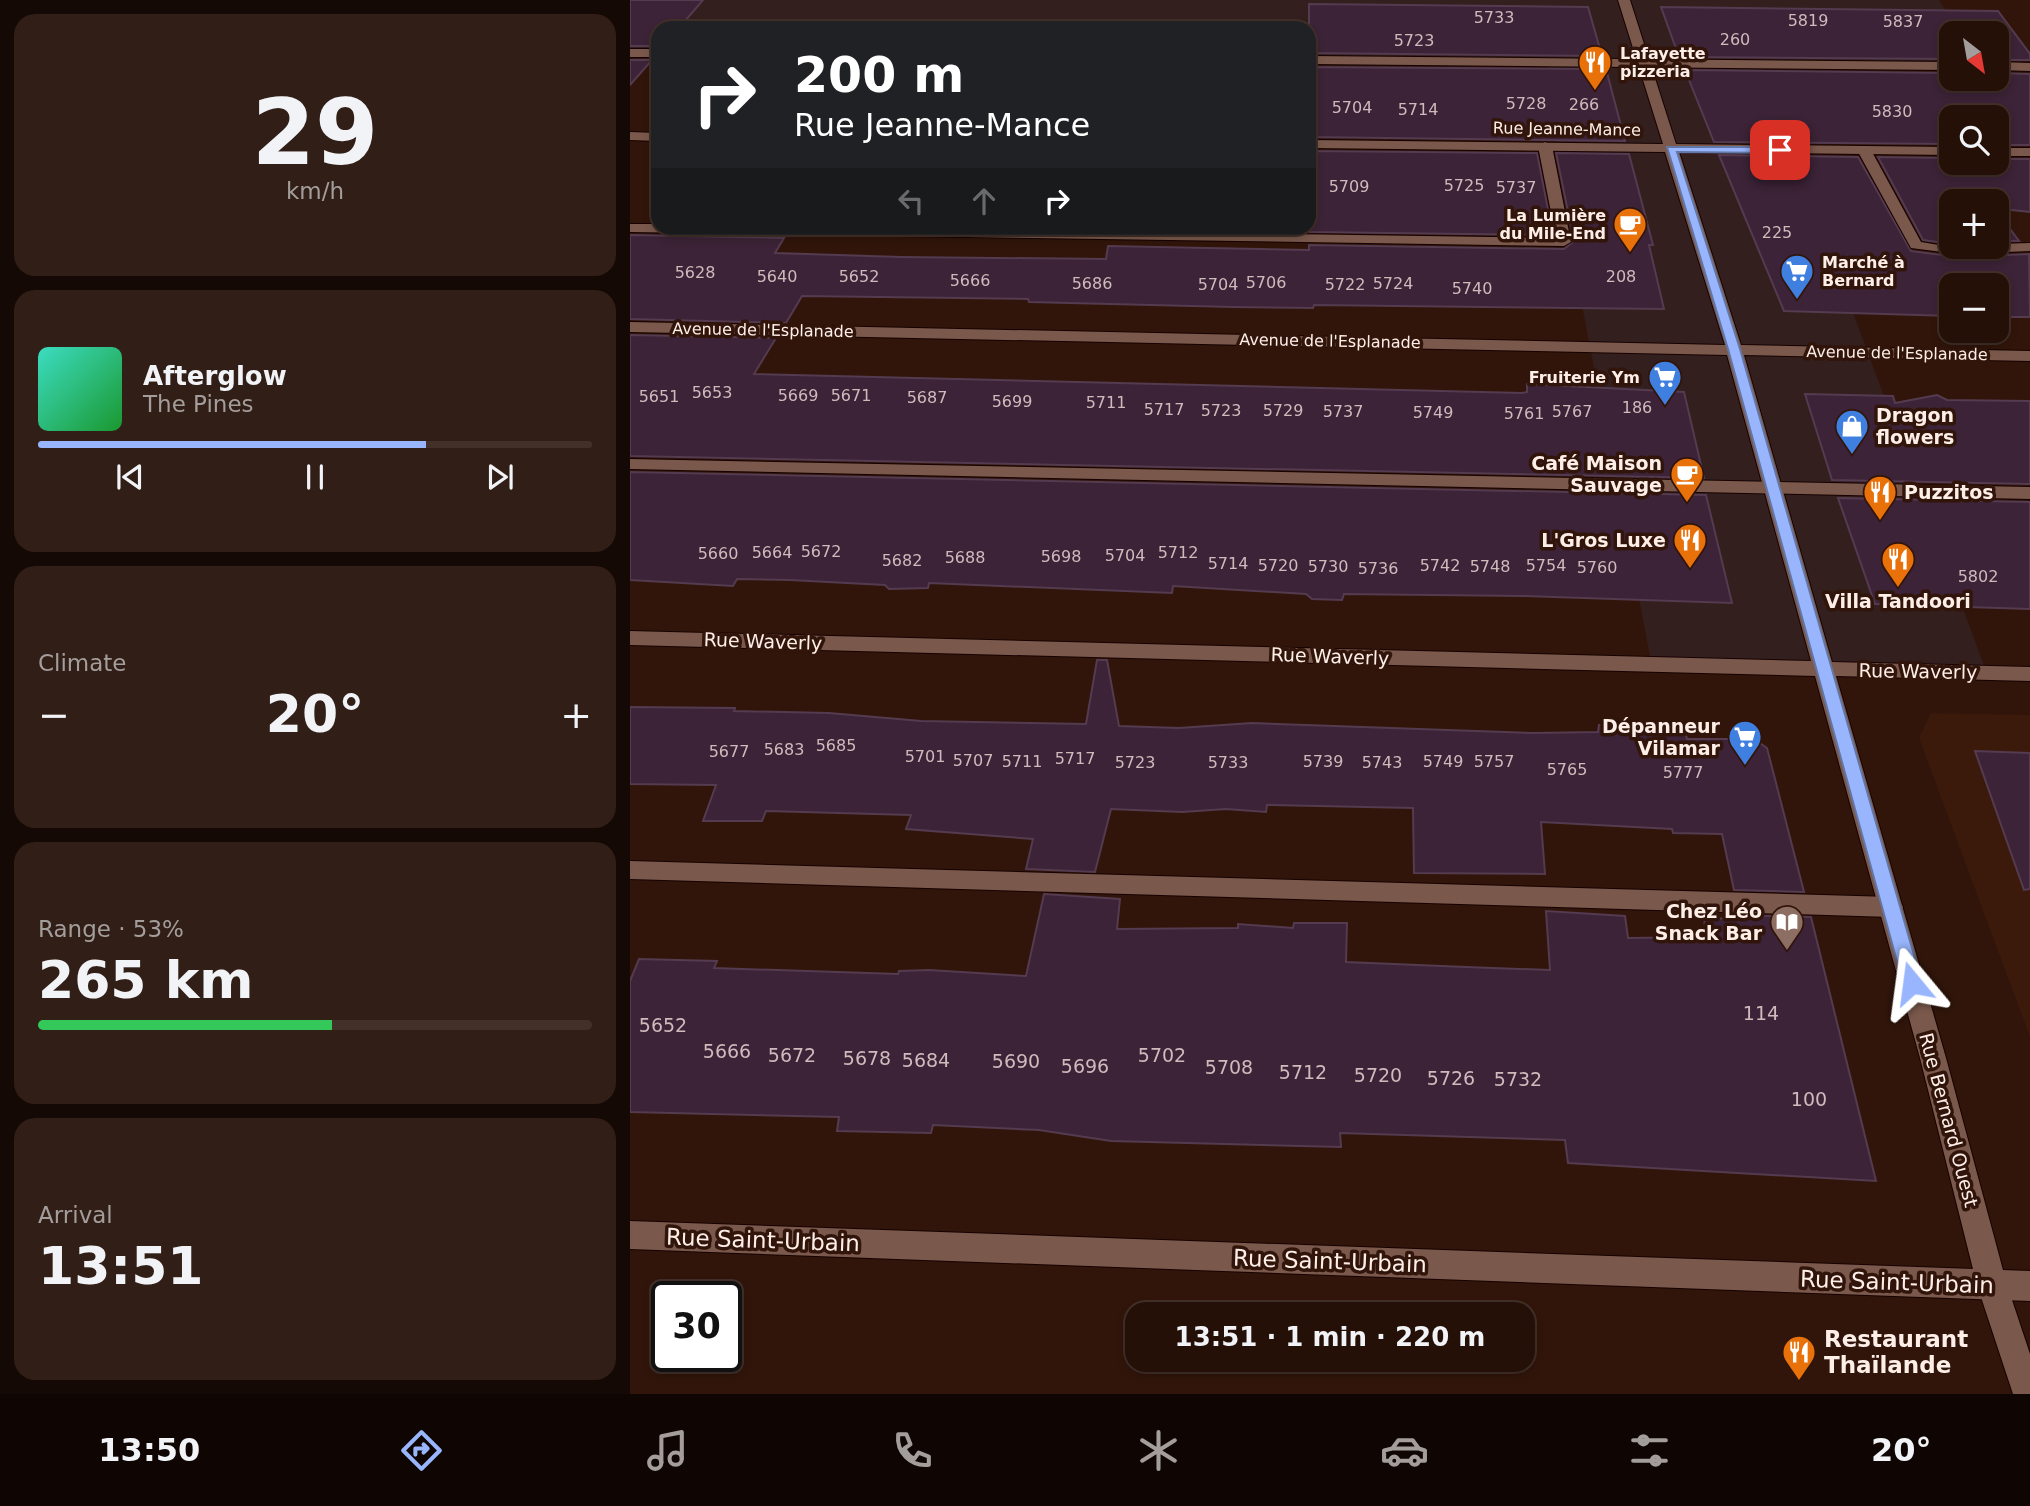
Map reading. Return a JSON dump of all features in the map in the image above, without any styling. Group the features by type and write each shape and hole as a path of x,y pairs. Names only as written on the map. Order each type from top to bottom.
{"street":[{"name":"Rue Bernard Ouest","path":"1624,0 1734,349 1891,907 1992,1285 2028,1394"},
{"path":"630,53 651,53"},
{"path":"1316,60 1939,66"},
{"path":"2009,66 2030,67"},
{"path":"630,136 651,137"},
{"name":"Rue Jeanne-Mance","path":"1316,144 1939,151"},
{"path":"1066,235 1564,243 1545,146"},
{"path":"1864,150 1916,245 2030,247"},
{"path":"2009,152 2030,152"},
{"path":"630,228 651,228"},
{"name":"Avenue de l'Esplanade","path":"630,327 2030,356"},
{"path":"630,464 2030,493"},
{"name":"Rue Waverly","path":"630,638 2030,674"},
{"path":"630,870 1891,907"},
{"name":"Rue Saint-Urbain","path":"630,1235 2030,1286"}],"shaded area":[{"path":"630,0 1939,0 1953,21 1939,21 1939,66 1761,65 1988,676 1653,671 1570,244 1549,67 1316,65 1316,21 651,21 651,59 630,58"},
{"path":"1931,713 2030,715 2030,1037 1919,738"}],"building":[{"path":"630,0 703,0 685,21 651,21 651,46 630,46"},
{"path":"1309,4 1588,7 1602,56 1316,53 1316,21 1309,21"},
{"path":"1661,7 1998,11 2005,21 1939,21 1939,59 1679,57"},
{"path":"2009,26 2030,54 2030,60 2009,60"},
{"path":"630,60 651,60 651,61 630,85"},
{"path":"1316,67 1606,69 1625,141 1316,137"},
{"path":"1685,70 1939,73 1939,91 2009,91 2009,73 2030,74 2030,145 2009,145 2009,105 1939,105 1939,144 1714,142"},
{"path":"1316,151 1537,153 1553,235 1316,232"},
{"path":"1556,153 1629,154 1653,245 1649,245 1664,309 1314,305 1313,308 1233,307 1029,302 1028,299 802,296 786,323 630,319 630,235 784,238 775,253 901,257 1106,259 1108,246 1309,250 1309,245 1564,249 1574,241"},
{"path":"1719,155 1858,157 1911,251 1939,255 1939,259 2009,259 2009,255 2029,254 2030,317 2009,317 2009,273 1939,273 1939,316 1784,311"},
{"path":"1878,157 1939,158 1939,175 2009,175 2009,159 2030,159 2030,212 2009,210 2009,189 1939,189 1939,242 1923,240"},
{"path":"2009,227 2019,241 2009,241"},
{"path":"630,335 776,338 754,374 1522,393 1527,392 1527,384 1684,392 1704,478 630,456"},
{"path":"1805,394 1893,396 1895,403 1937,395 1947,400 2030,401 2030,484 1832,480"},
{"path":"630,472 1706,495 1732,603 1521,596 1344,594 1342,600 1312,599 1306,594 1173,586 1172,593 929,583 928,588 889,589 885,585 790,580 737,579 733,586 630,580"},
{"path":"1838,498 2030,502 2030,609 1875,604"},
{"path":"1097,660 1107,660 1119,726 1179,728 1252,723 1533,733 1598,732 1599,725 1685,730 1687,739 1754,739 1767,748 1804,892 1734,890 1722,834 1673,833 1672,829 1541,822 1545,874 1414,873 1413,808 1267,805 1266,812 1226,809 1182,812 1111,809 1095,872 1026,869 1033,839 906,829 911,815 766,811 762,821 703,821 716,785 630,784 630,707 735,708 734,711 829,713 921,721 1086,724"},
{"path":"1975,751 2030,753 2030,889 2024,890"},
{"path":"1044,894 1120,899 1117,929 1238,928 1238,924 1293,928 1294,923 1347,923 1346,962 1550,970 1546,911 1625,916 1628,938 1706,937 1704,918 1740,919 1739,915 1811,917 1876,1181 1568,1163 1565,1140 1340,1133 1341,1147 1111,1141 1039,1130 933,1125 931,1133 837,1131 839,1117 630,1112 630,981 639,959 717,961 714,968 898,974 899,971 929,970 1026,976"}],"place":[{"name":"Lafayette pizzeria","path":"1595,92"},
{"name":"La Lumière du Mile-End","path":"1630,254"},
{"name":"Marché à Bernard","path":"1797,301"},
{"name":"Fruiterie Ym","path":"1665,407"},
{"name":"Dragon flowers","path":"1852,456"},
{"name":"Café Maison Sauvage","path":"1687,504"},
{"name":"Puzzitos","path":"1880,522"},
{"name":"L'Gros Luxe","path":"1690,570"},
{"name":"Villa Tandoori","path":"1898,589"},
{"name":"Dépanneur Vilamar","path":"1745,767"},
{"name":"Chez Léo Snack Bar","path":"1787,952"},
{"name":"Restaurant Thaïlande","path":"1799,1382"}],"route":[{"path":"1780,150 1671,149 1734,349 1912,983"}]}
